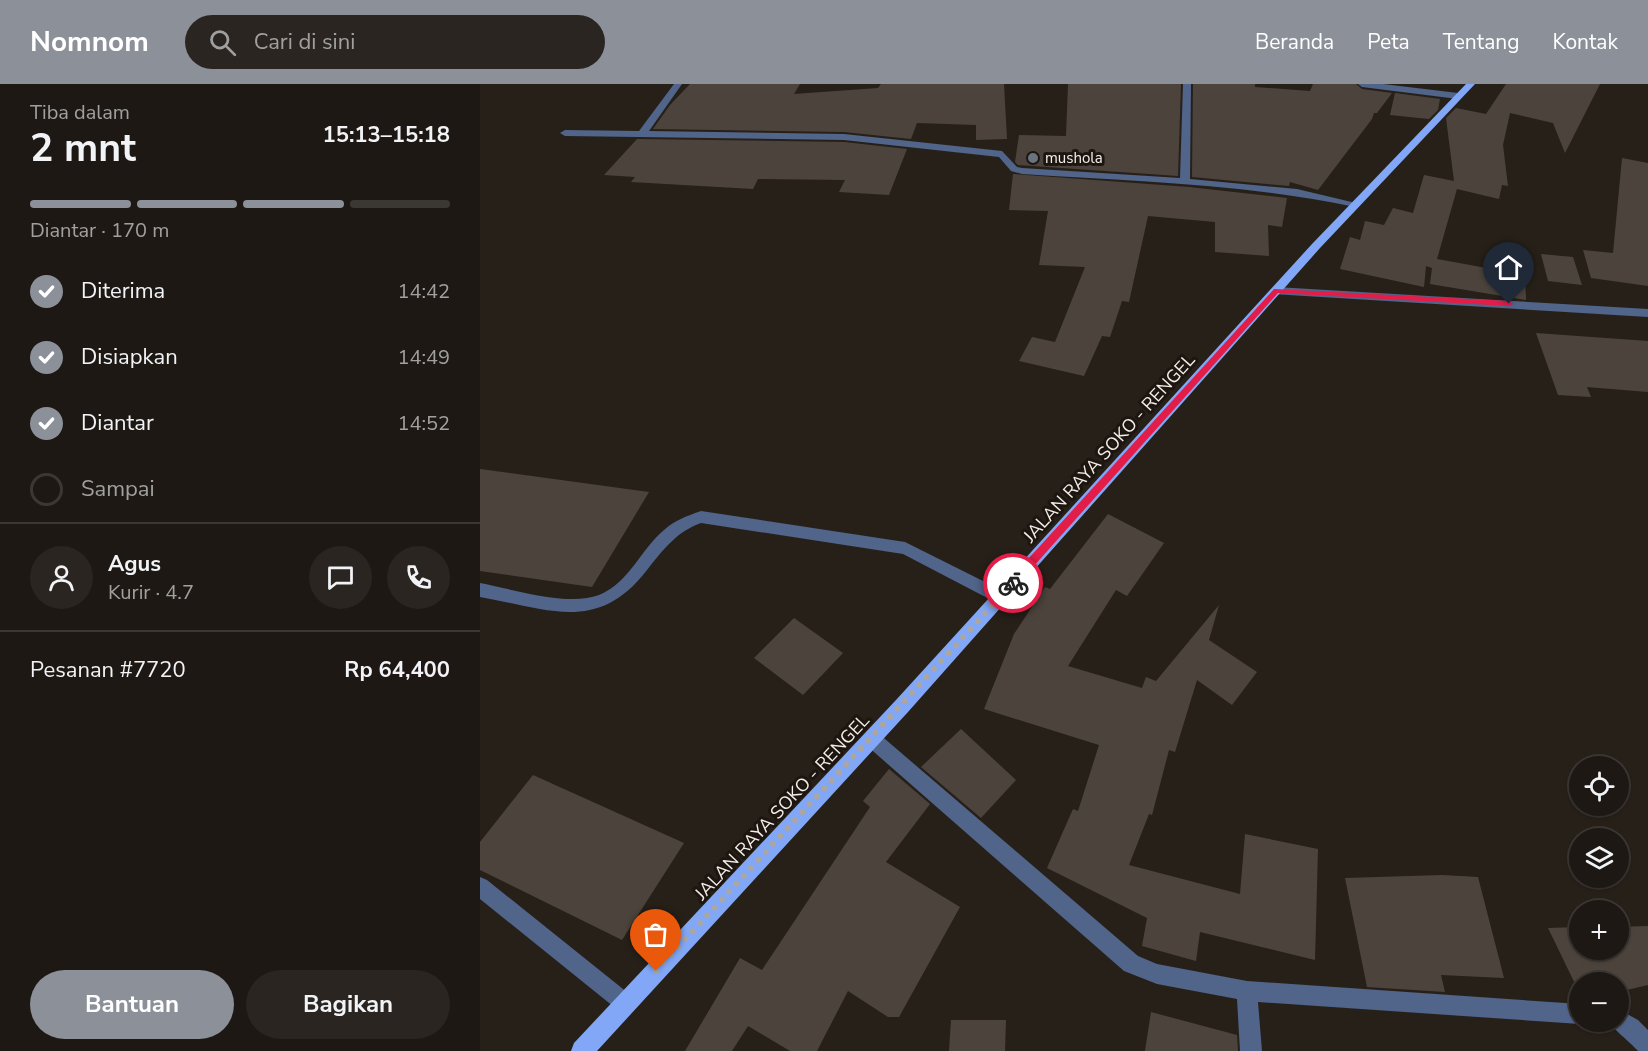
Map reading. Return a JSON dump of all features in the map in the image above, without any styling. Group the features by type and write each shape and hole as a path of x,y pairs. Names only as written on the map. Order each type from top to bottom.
{"main road":[{"name":"JALAN RAYA SOKO - RENGEL","path":"582,1051 872,739 1355,204 1471,84"}],"street":[{"path":"642,134 678,84"},
{"path":"1185,181 1187,84"},
{"path":"1362,84 1458,96"},
{"path":"565,133 844,137 999,154 1005,156 1014,169 1022,171 1185,181 1297,192 1355,204"},
{"path":"1276,291 1648,314"},
{"path":"480,590 581,605 608,598 634,579 669,531 681,522 701,517 905,548 1000,597"},
{"path":"872,739 1131,963 1157,974 1247,991 1569,1013"},
{"path":"480,887 626,1004"},
{"path":"1247,991 1251,1051"},
{"path":"1629,1026 1648,1046"}],"building":[{"path":"690,84 800,84 794,94 878,88 881,84 1004,84 1007,139 976,140 976,125 917,123 911,139 844,132 653,129 670,105"},
{"path":"1068,84 1181,84 1178,176 1018,165 1015,162 1019,135 1066,136"},
{"path":"1193,84 1255,84 1255,87 1310,91 1313,84 1356,84 1362,89 1392,93 1377,113 1374,113 1372,119 1318,190 1290,182 1289,186 1192,177"},
{"path":"1506,84 1600,84 1565,153 1553,123 1510,113 1503,145 1508,186 1502,185 1499,199 1457,189 1437,259 1525,275 1526,300 1430,284 1432,268 1426,266 1424,287 1340,269 1350,237 1360,240 1365,221 1384,225 1393,208 1413,213 1424,175 1454,181 1446,118 1456,108 1486,114"},
{"path":"1395,93 1440,99 1438,110 1429,119 1390,115"},
{"path":"637,139 844,142 907,149 889,195 839,192 845,180 758,179 753,189 631,182 635,177 604,175"},
{"path":"1622,158 1648,163 1648,286 1591,278 1583,250 1613,253"},
{"path":"1013,174 1189,187 1287,198 1282,227 1268,225 1269,256 1215,252 1215,222 1148,216 1129,302 1122,301 1110,337 1102,336 1084,376 1019,361 1032,337 1055,342 1085,267 1039,265 1048,211 1009,210"},
{"path":"1541,254 1573,257 1582,285 1548,281"},
{"path":"1536,333 1648,341 1648,392 1587,387 1591,397 1558,395"},
{"path":"480,469 649,492 592,587 480,571"},
{"path":"1108,514 1164,543 1127,596 1116,590 1068,666 1142,688 1146,677 1156,681 1219,605 1209,640 1257,672 1232,705 1197,680 1175,752 1169,750 1152,815 1149,814 1129,865 1240,894 1245,834 1318,849 1315,960 1200,932 1196,961 1142,946 1147,918 1047,868 1073,809 1078,811 1099,745 984,709 1014,634 1045,587 1050,589"},
{"path":"794,618 843,653 803,695 754,658"},
{"path":"961,729 1016,780 981,818 921,767"},
{"path":"889,769 930,804 886,862 960,907 899,1017 888,1017 848,991 817,1051 790,1051 748,1026 732,1051 685,1051 740,958 762,970 870,807 863,801"},
{"path":"533,775 684,843 622,940 480,870 480,842"},
{"path":"1442,875 1478,877 1504,978 1441,975 1445,992 1367,987 1345,878"},
{"path":"1648,926 1648,985 1629,989 1629,972 1569,972 1548,928 1569,927 1569,960 1629,960 1629,927"},
{"path":"1151,1012 1237,1035 1238,1051 1145,1051"},
{"path":"951,1020 1006,1020 1005,1051 949,1051"}],"way so far":[{"path":"656,971 887,723 1013,583"}],"place":[{"name":"mushola","path":"1033,158"}],"route":[{"path":"1013,583 1276,291 1509,304"}]}
